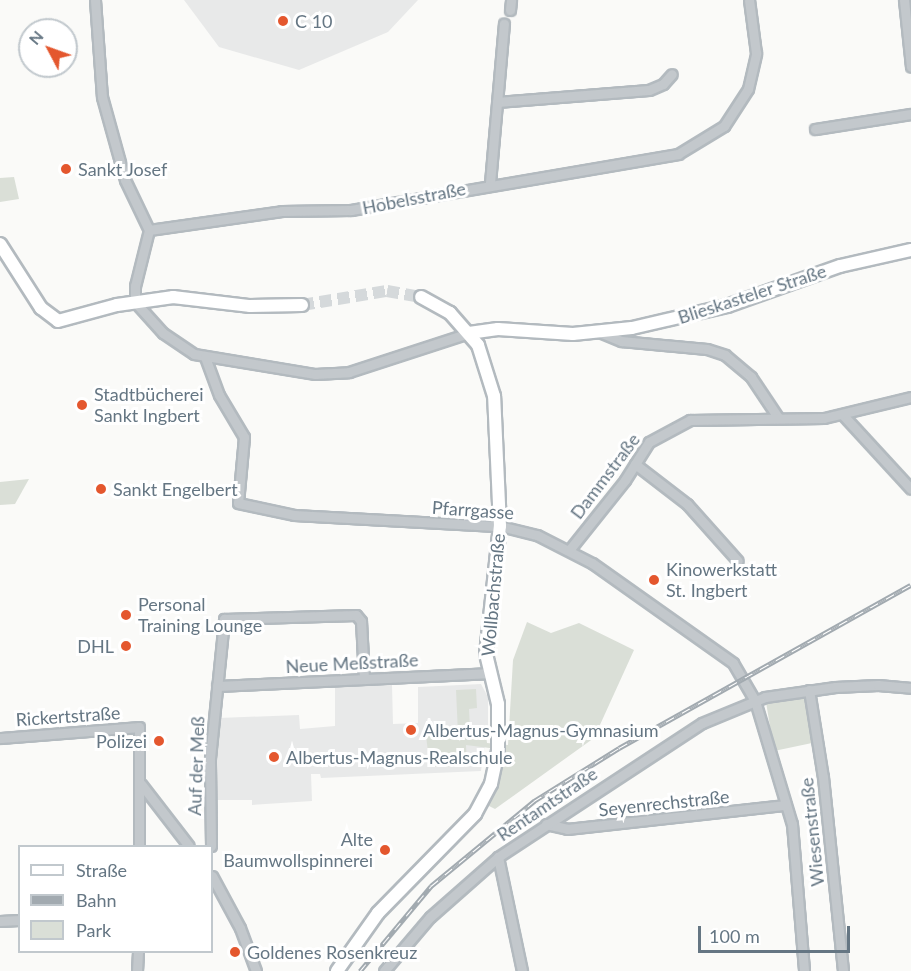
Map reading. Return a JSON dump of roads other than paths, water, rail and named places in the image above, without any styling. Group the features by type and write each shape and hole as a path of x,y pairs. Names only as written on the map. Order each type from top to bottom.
{"main road":[{"path":"2,250 41,308 57,321 135,302 173,297 250,306 302,305"},
{"name":"Blieskasteler Straße","path":"469,333 498,329 602,333 727,306 840,266 911,250"},
{"name":"Wollbachstraße","path":"336,971 378,913 461,832 483,799 494,770 499,722 496,693 488,673 486,654 500,526 494,396 483,354 469,333 450,313 422,297"}],"street":[{"path":"95,0 102,97 124,180 149,230 135,285 135,302"},
{"name":"Hobelsstraße","path":"149,230 282,211 351,210 490,183 678,154 723,126 748,89 756,52 750,0"},
{"path":"904,0 911,67"},
{"path":"490,183 504,24"},
{"path":"497,102 649,90 663,84 672,74"},
{"path":"815,129 911,114"},
{"name":"Blieskasteler Straße","path":"135,302 163,333 194,354 298,374 332,374 369,366 469,333"},
{"path":"602,333 621,341 707,349 726,355 751,377 777,416"},
{"name":"Pfarrgasse","path":"205,357 215,388 244,437 238,502 294,515 352,521 500,526 537,535 570,549 721,653 742,673 755,700 786,805 796,848 804,971"},
{"name":"Dammstraße","path":"570,549 635,464 649,442 690,420 843,415 911,397"},
{"path":"843,415 911,489"},
{"path":"635,464 687,504 738,561"},
{"name":"Auf der Meß","path":"211,845 210,758 222,626 229,618 356,615 361,621 364,679"},
{"name":"Neue Meßstraße","path":"217,686 488,673"},
{"name":"Rentamtstraße","path":"384,971 430,917 498,857 668,742 755,700 809,690 878,684 911,688"},
{"name":"Wiesenstraße","path":"809,690 823,777 843,971"},
{"name":"Rickertstraße","path":"0,738 139,727 141,784"},
{"path":"139,845 141,784"},
{"path":"141,784 188,845"},
{"name":"Seyenrechstraße","path":"546,824 567,829 588,828 786,805"},
{"path":"498,857 522,971"},
{"path":"213,878 240,928 256,971"},
{"path":"0,921 18,920"},
{"path":"137,971 138,953"}],"tunnel":[{"path":"302,305 387,291 421,297"}],"railway":[{"path":"360,971 431,886 534,801 619,748 911,585"}],"place":[{"name":"C 10","path":"283,21"},
{"name":"Sankt Josef","path":"66,169"},
{"name":"Stadtbücherei Sankt Ingbert","path":"82,405"},
{"name":"Sankt Engelbert","path":"101,489"},
{"name":"Kinowerkstatt St. Ingbert","path":"654,580"},
{"name":"Personal Training Lounge","path":"126,615"},
{"name":"DHL","path":"126,646"},
{"name":"Albertus-Magnus-Gymnasium","path":"411,730"},
{"name":"Polizei","path":"159,741"},
{"name":"Albertus-Magnus-Realschule","path":"274,757"},
{"name":"Alte Baumwollspinnerei","path":"385,850"},
{"name":"Goldenes Rosenkreuz","path":"235,952"}]}
